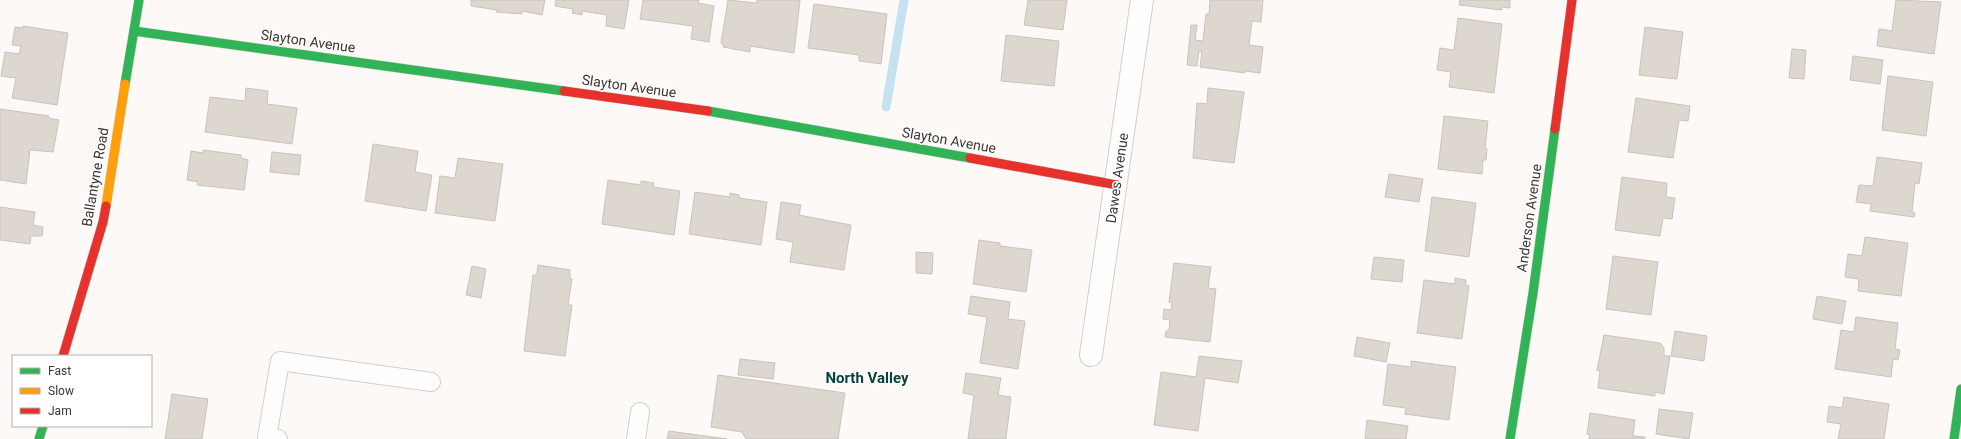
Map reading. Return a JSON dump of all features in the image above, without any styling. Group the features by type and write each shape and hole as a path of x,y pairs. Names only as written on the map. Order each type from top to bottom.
{"street":[{"name":"Ballantyne Road","path":"63,355 103,222 139,0"},
{"name":"Dawes Avenue","path":"1091,356 1117,185 1142,0"},
{"name":"Anderson Avenue","path":"1510,439 1534,293 1572,0"},
{"name":"Slayton Avenue","path":"134,31 723,113 1117,185"},
{"path":"1954,439 1961,389"},
{"path":"39,439 43,427"}],"lane":[{"path":"278,439 267,437 280,361 431,382"},
{"path":"636,439 640,412"}],"building":[{"path":"471,0 545,0 542,15 522,11 522,14 496,12 497,10 471,6"},
{"path":"556,0 629,0 624,29 606,26 607,15 582,11 582,15 572,13 573,9 555,6"},
{"path":"643,0 699,0 698,3 714,6 709,42 691,39 693,26 640,19"},
{"path":"728,0 757,3 757,0 800,0 794,53 750,46 750,52 723,47 723,44 721,43"},
{"path":"1028,0 1067,0 1063,30 1024,25"},
{"path":"1210,0 1263,0 1261,22 1252,21 1249,45 1263,47 1260,73 1245,71 1245,73 1200,67 1202,52 1199,51 1197,66 1187,65 1191,25 1197,25 1195,40 1203,41 1206,14 1209,14"},
{"path":"1460,0 1510,0 1510,8 1502,7 1502,10 1459,5"},
{"path":"1896,0 1941,2 1934,54 1877,46 1879,29 1892,31"},
{"path":"814,4 887,14 881,64 859,61 859,55 808,48"},
{"path":"1458,18 1502,24 1494,93 1449,87 1451,72 1437,70 1440,48 1454,50"},
{"path":"23,26 68,33 57,105 12,98 16,78 1,76 5,52 19,54 21,46 12,45 15,27 23,28"},
{"path":"1645,27 1683,32 1677,79 1639,75"},
{"path":"1006,35 1059,41 1054,86 1001,81"},
{"path":"1792,49 1806,50 1804,79 1789,78"},
{"path":"1853,56 1883,60 1880,84 1850,80"},
{"path":"1888,76 1933,82 1926,136 1882,130"},
{"path":"246,88 268,91 267,104 297,108 292,144 205,132 210,97 245,101"},
{"path":"1208,88 1244,92 1234,163 1193,158 1197,103 1207,104"},
{"path":"1636,98 1690,106 1688,121 1679,120 1673,158 1628,152"},
{"path":"0,109 49,116 48,118 59,120 53,152 30,150 26,184 0,180"},
{"path":"1444,116 1488,121 1485,148 1487,149 1486,160 1483,160 1482,174 1438,169"},
{"path":"373,144 418,151 415,172 432,175 426,211 365,201"},
{"path":"203,150 241,155 241,158 248,160 244,190 197,185 198,182 187,180 191,151 203,153"},
{"path":"272,152 301,155 299,175 270,172"},
{"path":"1877,157 1922,163 1919,184 1915,183 1912,212 1915,213 1914,217 1870,211 1871,204 1856,202 1859,185 1873,186"},
{"path":"458,158 503,164 495,221 435,213 440,176 455,178"},
{"path":"1389,174 1423,179 1419,202 1385,197"},
{"path":"1622,177 1667,183 1666,197 1675,198 1672,219 1663,218 1660,236 1615,230"},
{"path":"608,180 641,185 641,181 654,183 653,187 680,191 674,235 602,224"},
{"path":"695,192 730,197 730,193 739,195 739,198 767,202 761,245 689,234"},
{"path":"1432,197 1476,203 1469,257 1425,251"},
{"path":"781,202 801,205 799,215 851,225 844,270 790,262 793,242 776,239"},
{"path":"0,207 35,212 33,225 43,227 42,236 31,236 30,244 0,240"},
{"path":"1865,237 1908,243 1901,296 1858,291 1859,279 1845,277 1848,254 1862,256"},
{"path":"979,240 1000,243 1000,246 1032,250 1026,292 973,284"},
{"path":"916,252 933,253 932,274 916,273"},
{"path":"1613,256 1658,262 1651,315 1606,309"},
{"path":"1374,257 1404,260 1402,282 1371,279"},
{"path":"1174,263 1211,267 1208,288 1216,289 1210,342 1165,337 1166,331 1169,331 1170,320 1163,319 1164,309 1171,310 1172,303 1169,302"},
{"path":"538,265 570,270 570,279 572,279 568,305 572,305 565,356 524,351 533,275 537,275"},
{"path":"472,266 486,269 481,298 466,295"},
{"path":"1455,278 1466,280 1466,285 1469,286 1462,339 1417,333 1424,280 1455,284"},
{"path":"971,296 1010,302 1008,319 1025,321 1018,369 980,363 987,317 968,314"},
{"path":"1817,296 1846,301 1842,324 1813,319"},
{"path":"1856,317 1898,323 1895,349 1900,350 1898,360 1893,359 1891,377 1835,369 1841,330 1854,332"},
{"path":"1675,331 1707,336 1704,361 1671,356"},
{"path":"1604,335 1660,343 1664,348 1664,356 1670,356 1664,394 1655,392 1655,396 1598,388 1600,371 1597,370"},
{"path":"1357,337 1390,343 1386,362 1354,356"},
{"path":"1199,356 1242,361 1238,383 1205,378 1198,431 1154,425 1161,372 1196,377"},
{"path":"740,359 775,363 773,379 738,375"},
{"path":"1411,361 1456,367 1449,420 1405,414 1406,408 1383,405 1388,364 1411,367"},
{"path":"966,373 1001,378 998,395 1011,397 1006,439 968,439 974,395 963,393"},
{"path":"718,375 845,393 838,439 746,439 742,432 711,427"},
{"path":"172,394 208,399 202,439 165,439"},
{"path":"1844,397 1889,404 1884,439 1838,439 1841,424 1827,422 1829,406 1842,408"},
{"path":"1659,409 1693,413 1689,439 1656,434"},
{"path":"1590,413 1635,420 1633,436 1645,437 1645,439 1589,439 1590,435 1587,434"},
{"path":"1367,420 1408,426 1406,439 1365,439"},
{"path":"669,431 727,439 667,439"}],"waterway":[{"path":"886,107 904,0"}],"traffic: fast":[{"path":"125,84 139,0"},
{"path":"134,31 564,91"},
{"path":"708,111 970,158"},
{"path":"1510,439 1533,293 1555,129"},
{"path":"1954,439 1961,389"},
{"path":"39,439 43,427"}],"traffic: slow":[{"path":"106,206 125,84"}],"traffic: jam":[{"path":"1555,129 1572,0"},
{"path":"564,91 708,111"},
{"path":"970,158 1117,185"},
{"path":"63,355 103,222 106,206"}],"district":[{"name":"North Valley","path":"867,378"}]}
